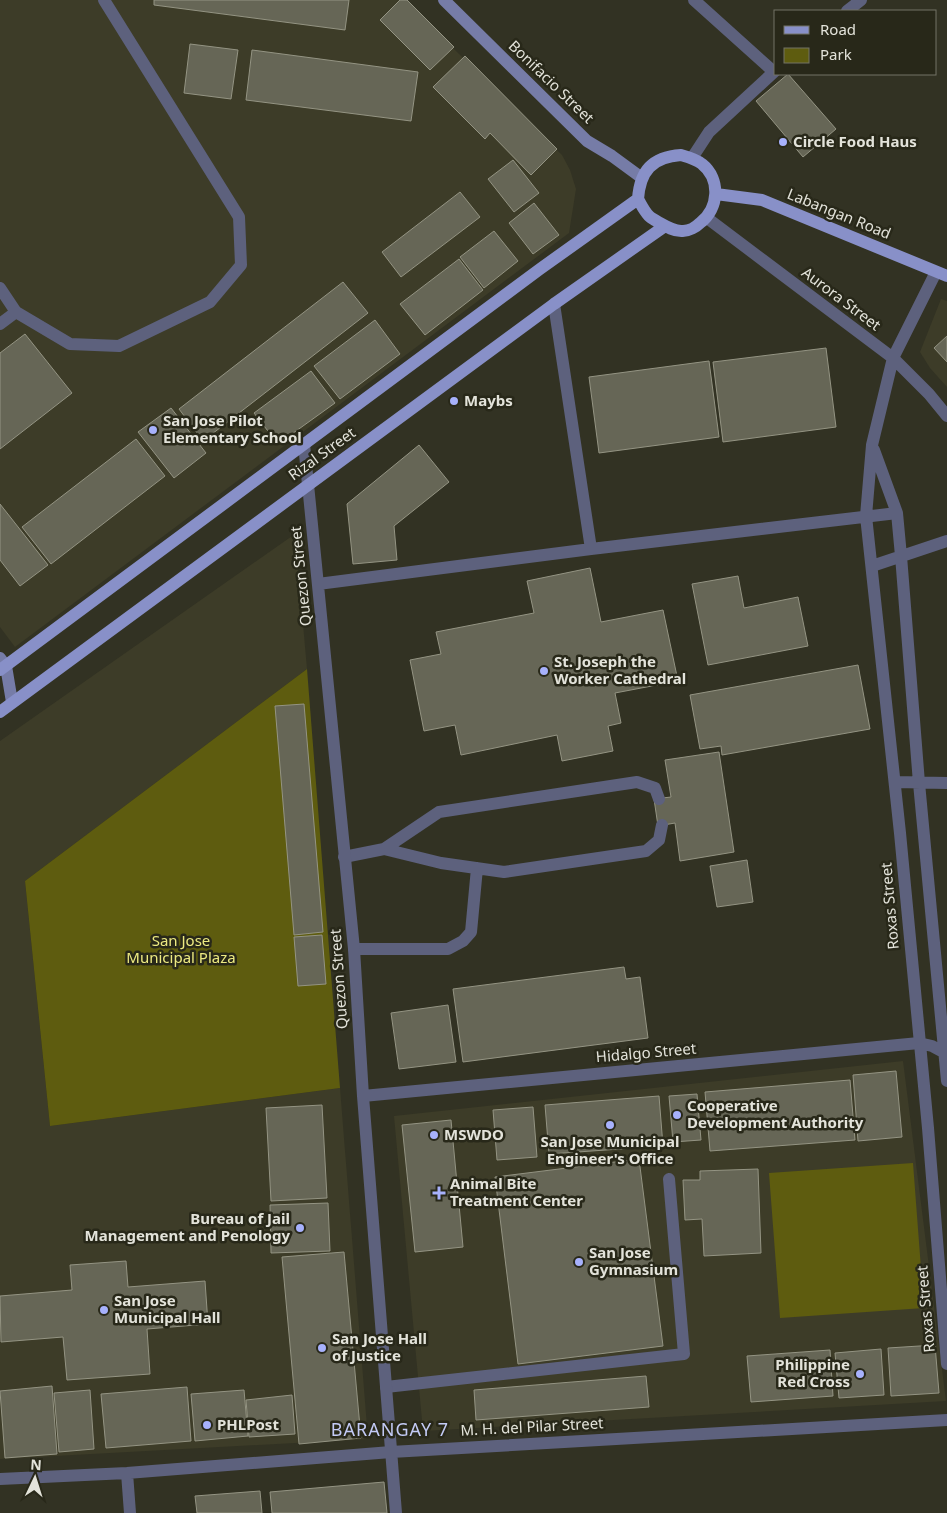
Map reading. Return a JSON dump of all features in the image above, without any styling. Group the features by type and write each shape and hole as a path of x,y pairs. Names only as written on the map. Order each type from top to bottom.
{"main road":[{"path":"675,155 692,158 710,172 716,194 714,207 707,218 696,227 683,231 665,226 649,216 638,199 639,189 642,178 658,160 675,155"},
{"name":"Labangan Road","path":"716,194 762,200 941,274"},
{"name":"Rizal Street","path":"2,665 638,199"},
{"name":"Rizal Street","path":"0,712 554,304 665,226"}],"street":[{"path":"0,288 16,312 70,344 119,346 210,302 241,265 238,217 104,0"},
{"name":"Bonifacio Street","path":"444,0 587,141 612,156 642,178"},
{"path":"694,0 774,70"},
{"path":"848,10 861,0"},
{"path":"692,158 709,132 774,72"},
{"name":"Aurora Street","path":"707,218 893,358 929,394 947,416"},
{"name":"Roxas Street","path":"941,274 893,358 872,446 866,516 925,1045 929,1137 947,1364"},
{"path":"554,304 591,549"},
{"path":"0,324 16,312"},
{"name":"Quezon Street","path":"304,444 354,949 363,1096 396,1513"},
{"path":"872,446 897,513 919,783 947,1081"},
{"path":"318,584 591,549 897,513"},
{"path":"872,566 947,541"},
{"path":"2,665 12,702"},
{"path":"344,857 384,848 439,812 637,782 655,788 660,798"},
{"path":"895,782 947,783"},
{"path":"384,848 441,863 504,872 646,850 659,840 662,824"},
{"path":"354,949 448,949 463,941 471,932 477,868"},
{"path":"925,1045 945,1053"},
{"name":"Hidalgo Street","path":"363,1096 925,1045"},
{"path":"386,1388 684,1354 669,1179"},
{"name":"M. H. del Pilar Street","path":"0,1480 127,1474 391,1452 947,1420"},
{"path":"127,1474 130,1513"}],"shaded area":[{"name":"San Jose Pilot Elementary School","path":"0,0 404,0 562,155 570,170 576,189 569,233 15,647 0,627"},
{"path":"941,299 947,301 947,387 930,368 920,352"},
{"path":"295,534 307,669 25,881 50,1126 340,1088 368,1439 0,1459 0,741"},
{"path":"903,1061 946,1401 423,1431 394,1116"}],"green space":[{"name":"San Jose Municipal Plaza","path":"307,669 340,1088 50,1126 25,881"},
{"path":"913,1163 924,1308 780,1318 769,1173"}],"building":[{"path":"154,0 349,0 345,30 154,5"},
{"path":"400,0 407,0 454,47 430,70 380,20"},
{"path":"190,44 238,50 231,99 184,93"},
{"path":"252,50 418,72 411,121 246,100"},
{"path":"465,56 557,149 531,175 490,133 485,139 433,87"},
{"path":"789,75 836,129 803,157 756,101"},
{"path":"513,160 539,193 514,212 488,179"},
{"path":"460,192 480,217 401,277 382,252"},
{"path":"534,203 559,235 533,254 509,223"},
{"path":"494,231 518,261 484,288 460,257"},
{"path":"459,259 483,290 425,335 400,304"},
{"path":"343,282 368,313 203,441 179,409"},
{"path":"375,320 400,354 340,399 314,366"},
{"path":"25,334 72,393 0,449 0,353"},
{"path":"947,336 947,362 934,348"},
{"path":"826,348 836,427 723,442 713,362"},
{"path":"709,361 719,437 599,453 589,377"},
{"path":"311,371 335,403 278,444 254,413"},
{"path":"171,408 206,453 174,478 138,432"},
{"path":"136,439 165,476 51,564 22,527"},
{"path":"419,445 449,482 394,526 397,560 353,564 347,504"},
{"path":"0,504 48,565 20,586 0,560"},
{"name":"St. Joseph the Worker Cathedral","path":"590,568 601,622 663,610 678,681 615,693 621,723 608,726 613,751 562,761 557,735 461,755 455,725 424,731 410,660 441,654 436,632 534,613 527,581"},
{"path":"738,576 744,608 798,597 808,646 708,665 692,584"},
{"path":"858,665 870,729 722,755 721,746 700,749 690,695"},
{"path":"304,704 323,932 294,935 275,706"},
{"path":"719,752 734,852 680,861 675,823 658,826 654,799 671,797 665,760"},
{"path":"747,860 753,902 717,907 710,866"},
{"path":"322,935 326,984 298,986 294,937"},
{"path":"624,967 626,979 640,977 648,1038 463,1062 453,989"},
{"path":"448,1005 456,1062 399,1069 391,1013"},
{"path":"896,1071 902,1137 858,1141 853,1075"},
{"path":"850,1080 855,1140 710,1151 705,1092"},
{"path":"697,1094 701,1140 673,1142 669,1096"},
{"path":"659,1096 663,1146 549,1154 545,1105"},
{"path":"322,1105 327,1198 271,1201 266,1108"},
{"path":"533,1107 537,1157 497,1160 493,1110"},
{"path":"451,1120 463,1247 415,1252 402,1125"},
{"name":"San Jose Gymnasium","path":"639,1159 663,1346 518,1364 495,1177"},
{"path":"758,1169 761,1253 704,1256 702,1219 685,1220 683,1180 700,1180 700,1171"},
{"name":"Bureau of Jail Management and Penology","path":"328,1203 330,1251 271,1253 270,1205"},
{"name":"San Jose Hall of Justice","path":"344,1252 361,1438 299,1444 282,1257"},
{"name":"San Jose Municipal Hall","path":"126,1261 128,1287 205,1281 208,1324 147,1329 150,1374 67,1380 63,1337 1,1342 0,1296 72,1290 70,1265"},
{"path":"935,1345 939,1393 891,1396 888,1348"},
{"name":"Philippine Red Cross","path":"881,1349 884,1395 839,1398 835,1353"},
{"path":"830,1350 833,1396 751,1402 747,1356"},
{"path":"646,1376 649,1407 476,1420 474,1390"},
{"path":"52,1386 57,1454 5,1458 0,1391"},
{"path":"187,1387 191,1441 106,1448 101,1394"},
{"path":"90,1390 94,1449 59,1452 54,1393"},
{"path":"244,1390 248,1436 195,1441 191,1394"},
{"path":"292,1395 295,1434 249,1437 246,1400"},
{"path":"384,1482 387,1513 272,1513 270,1492"},
{"path":"260,1491 262,1513 197,1513 195,1496"}],"place":[{"name":"Circle Food Haus","path":"783,142"},
{"name":"Maybs","path":"454,401"},
{"name":"San Jose Pilot Elementary School","path":"153,430"},
{"name":"St. Joseph the Worker Cathedral","path":"544,671"},
{"name":"Cooperative Development Authority","path":"677,1115"},
{"name":"San Jose Municipal Engineer's Office","path":"610,1125"},
{"name":"MSWDO","path":"434,1135"},
{"name":"Animal Bite Treatment Center","path":"439,1193"},
{"name":"Bureau of Jail Management and Penology","path":"300,1228"},
{"name":"San Jose Gymnasium","path":"579,1262"},
{"name":"San Jose Municipal Hall","path":"104,1310"},
{"name":"San Jose Hall of Justice","path":"322,1348"},
{"name":"Philippine Red Cross","path":"860,1374"},
{"name":"PHLPost","path":"207,1425"}],"district":[{"name":"BARANGAY 7","path":"390,1430"}]}
